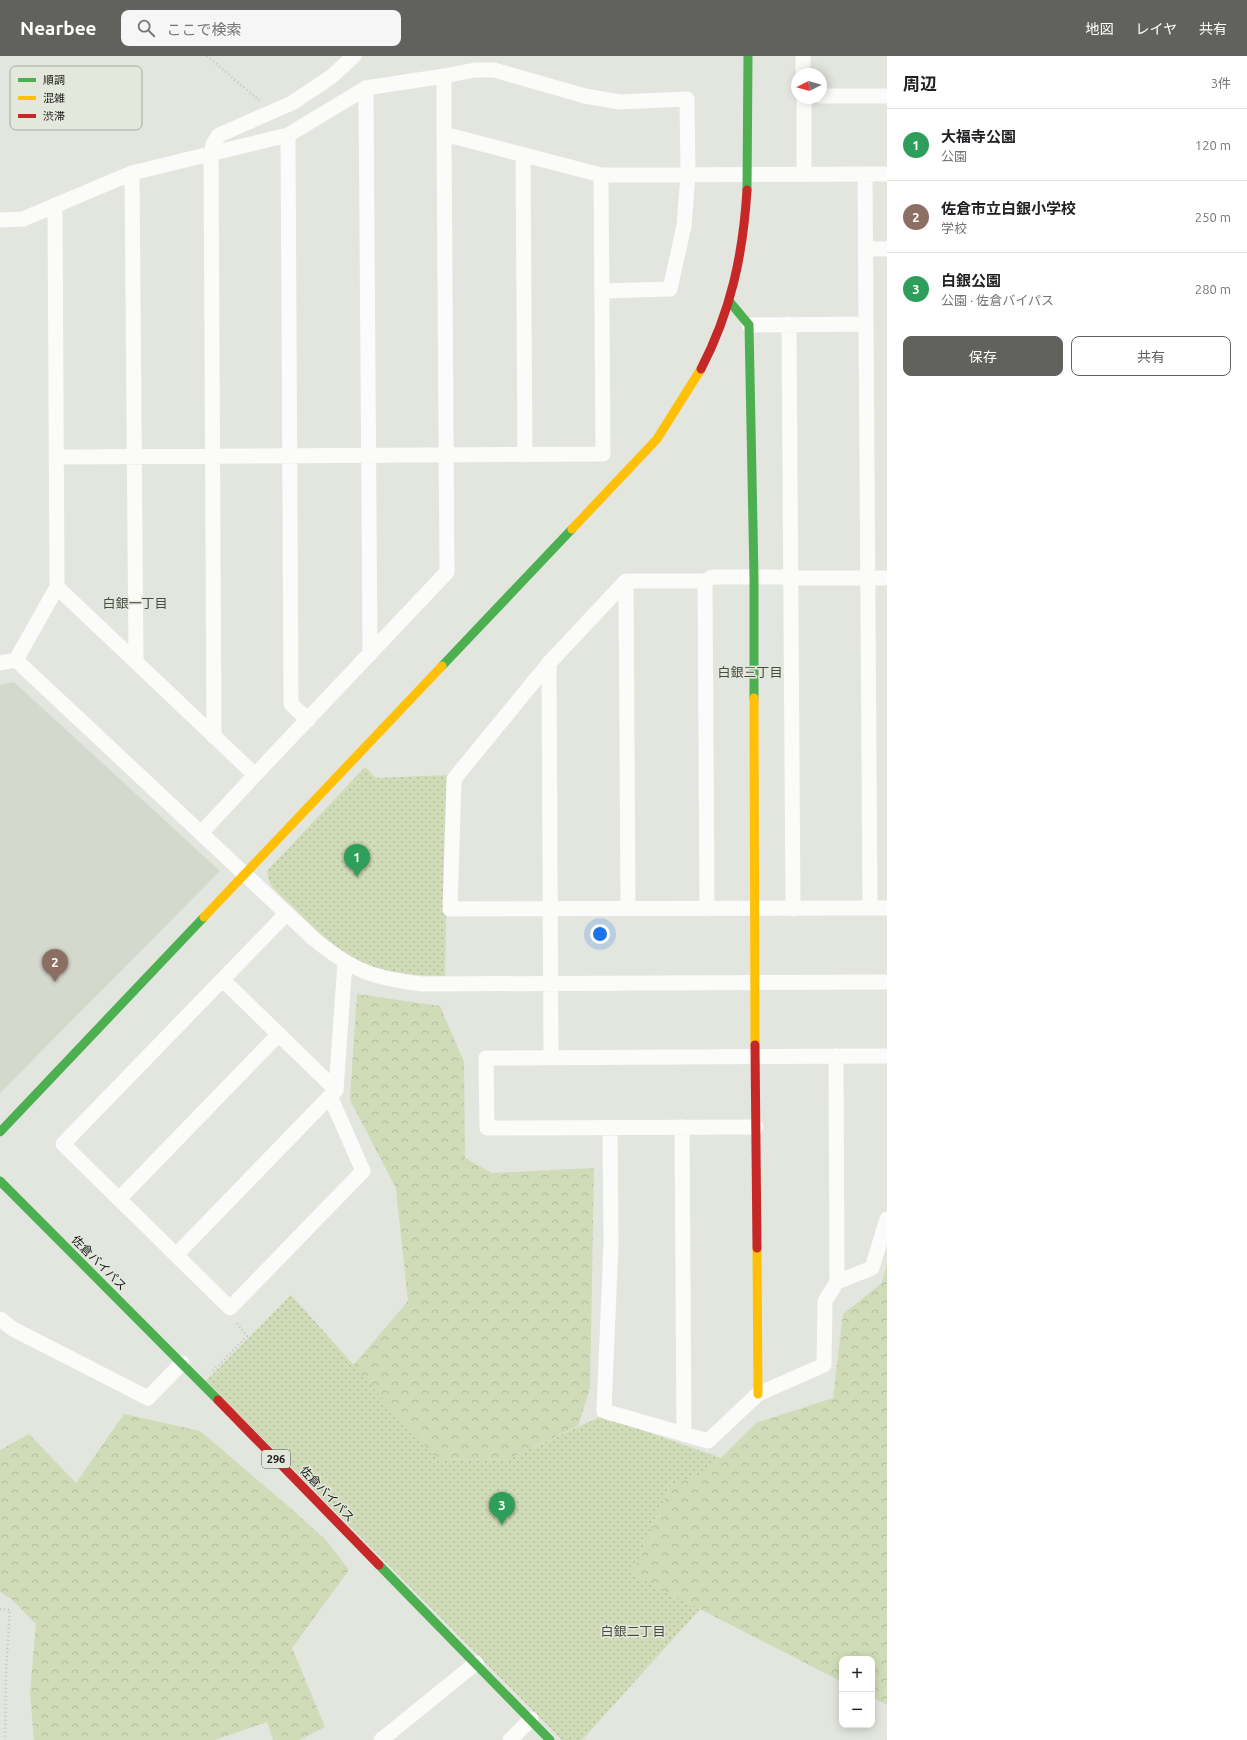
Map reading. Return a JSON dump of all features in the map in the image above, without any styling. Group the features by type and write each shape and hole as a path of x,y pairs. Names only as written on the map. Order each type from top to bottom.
{"main road":[{"path":"0,1132 657,438 696,380 729,301 741,252 749,174 748,56"},
{"path":"729,301 749,324 754,577 754,982 756,1057 758,1394"},
{"name":"佐倉バイパス","path":"0,1181 182,1363 550,1740"}],"street":[{"path":"214,737 212,144 219,135 292,103 331,77 354,56"},
{"path":"803,56 804,68"},
{"path":"0,220 23,219 132,173 211,155 288,135 366,88 475,70 494,70 585,96 620,102 687,99 688,175 684,226 670,289 602,291"},
{"path":"201,833 447,572 444,76"},
{"path":"366,88 370,654"},
{"path":"827,96 887,96"},
{"path":"804,104 804,174"},
{"path":"444,134 602,175 887,174"},
{"path":"288,135 291,704 308,720"},
{"path":"523,155 525,455"},
{"path":"132,173 136,661"},
{"path":"866,174 870,908"},
{"path":"56,457 603,454 602,175"},
{"path":"16,660 57,587 55,205"},
{"path":"866,249 887,249"},
{"path":"749,324 866,324"},
{"path":"789,324 792,909"},
{"path":"887,578 712,577 705,581 626,581 549,663 454,779 450,910 887,908"},
{"path":"626,581 628,909"},
{"path":"705,581 706,909"},
{"path":"57,587 255,776"},
{"path":"0,663 16,660"},
{"path":"16,660 315,940 355,969 380,978 422,984 887,982"},
{"path":"549,663 551,1058"},
{"path":"222,980 279,1034 333,1093 363,1171 230,1308 63,1144 222,980 287,914"},
{"path":"176,1255 333,1093 345,962"},
{"path":"119,1199 279,1034"},
{"path":"610,1128 611,1243 604,1411 708,1441 758,1394 824,1365 825,1301 837,1282 836,1056"},
{"path":"756,1127 487,1128 486,1058 887,1056"},
{"path":"682,1127 684,1434"},
{"path":"837,1282 872,1268 887,1219"},
{"path":"0,1319 13,1329 148,1398 182,1363"},
{"path":"381,1740 476,1663"},
{"path":"510,1740 531,1719"}],"path":[{"path":"207,56 273,112"},
{"path":"201,1383 247,1336 234,1320 230,1308"},
{"path":"0,1609 10,1610 6,1670 5,1740"}],"shaded area":[{"path":"14,682 220,871 0,1093 0,685"}],"green space":[{"path":"365,767 376,778 448,775 445,976 398,973 361,962 330,942 278,893 269,882 267,871"},
{"path":"357,994 440,1006 464,1062 465,1158 492,1173 594,1168 590,1388 578,1426 506,1460 437,1459 353,1366 408,1301 396,1188 350,1100"},
{"path":"887,1264 887,1705 875,1699 875,1656 839,1656 839,1680 632,1574 671,1484 704,1475 756,1423 833,1398 843,1314 882,1283"},
{"path":"291,1295 438,1459 506,1460 602,1416 721,1458 704,1475 671,1484 632,1574 700,1609 582,1740 562,1740 206,1381"},
{"path":"124,1414 200,1431 326,1540 349,1570 292,1648 325,1727 299,1740 273,1740 267,1722 215,1740 34,1740 30,1693 36,1624 10,1598 0,1592 0,1450 29,1434 76,1483"}],"traffic: fast":[{"path":"747,190 748,56"},
{"path":"729,301 749,325 754,577 754,698"},
{"path":"442,666 572,529"},
{"path":"0,1132 204,917"},
{"path":"0,1181 218,1400"},
{"path":"379,1565 550,1740"}],"traffic: slow":[{"path":"572,529 657,439 701,369"},
{"path":"204,917 442,666"},
{"path":"754,698 755,1045"},
{"path":"757,1248 758,1394"}],"traffic: jam":[{"path":"701,369 720,326 734,282 739,260 747,190"},
{"path":"755,1045 757,1248"},
{"path":"218,1400 379,1565"}],"place":[{"name":"大福寺公園","path":"357,877"},
{"name":"佐倉市立白銀小学校","path":"55,982"},
{"name":"白銀公園","path":"502,1525"}],"district":[{"name":"白銀一丁目","path":"135,603"},
{"name":"白銀三丁目","path":"750,672"},
{"name":"白銀二丁目","path":"633,1631"}]}
